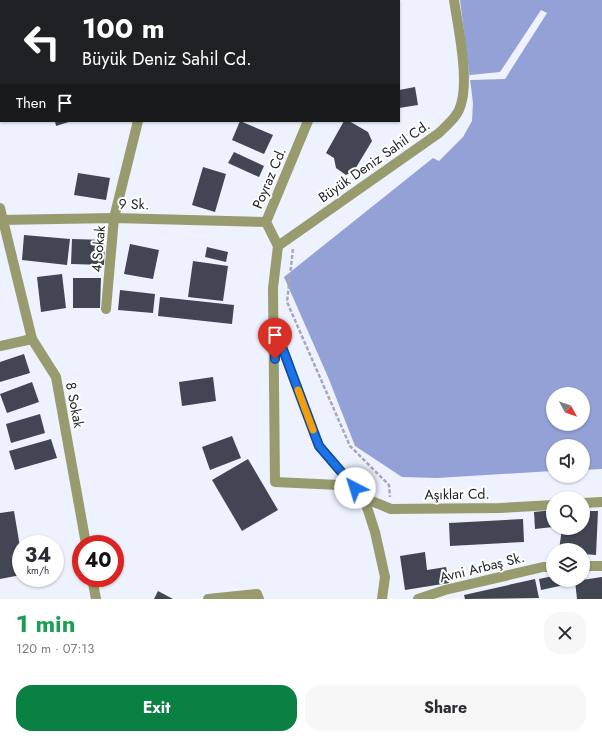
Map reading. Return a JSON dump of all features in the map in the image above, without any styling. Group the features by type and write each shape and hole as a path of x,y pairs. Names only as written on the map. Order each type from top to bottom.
{"street":[{"name":"Büyük Deniz Sahil Cd.","path":"278,246 439,133 457,114 463,98 464,69 454,0"},
{"name":"4 Sokak","path":"106,309 114,218 138,122"},
{"name":"Poyraz Cd.","path":"278,246 266,222 308,122"},
{"name":"8 Sokak","path":"0,208 32,339 56,377 84,535"},
{"name":"9 Sk.","path":"2,220 114,218 266,222"},
{"path":"278,246 273,288 275,328 275,482 339,485 364,498"},
{"path":"275,328 319,446 364,498 375,532 385,577 382,599"},
{"path":"0,346 32,339"},
{"name":"Aşıklar Cd.","path":"364,498 391,509 500,508 546,505"},
{"path":"590,503 602,502"},
{"path":"590,566 602,566"},
{"name":"Avni Arbaş Sk.","path":"418,599 447,594 546,567"},
{"path":"94,587 96,599"},
{"path":"208,599 257,594 260,599"}],"path":[{"path":"278,246 294,248 287,302 350,446 388,485 391,509"}],"water":[{"path":"460,0 602,0 602,469 590,470 590,439 546,439 546,471 437,478 402,477 355,446 328,377 284,277 433,158 439,161 463,137 472,121 473,103"}],"pier":[{"path":"541,10 547,13 505,79 470,80 470,75 500,72"}],"building":[{"path":"415,87 418,105 400,108 400,90"},
{"path":"55,122 69,122 56,126"},
{"path":"240,122 273,135 264,154 232,140"},
{"path":"343,122 351,122 368,132 372,141 354,171 346,175 336,168 334,158 326,153"},
{"path":"234,152 264,166 259,177 228,163"},
{"path":"203,167 226,174 215,212 192,205"},
{"path":"78,173 110,178 106,200 74,195"},
{"path":"24,235 70,239 67,265 22,260"},
{"path":"72,239 105,240 104,265 71,264"},
{"path":"130,244 159,250 153,279 124,274"},
{"path":"207,247 228,252 226,262 205,257"},
{"path":"193,261 228,266 223,301 188,297"},
{"path":"62,274 66,308 41,312 37,277"},
{"path":"73,278 101,278 100,308 73,308"},
{"path":"120,290 155,294 153,313 118,310"},
{"path":"160,297 234,305 232,324 158,316"},
{"path":"24,354 30,373 0,382 0,362"},
{"path":"213,377 216,401 182,406 179,382"},
{"path":"32,382 39,402 7,413 0,394"},
{"path":"40,414 45,433 11,443 6,424"},
{"path":"232,436 241,458 210,470 202,447"},
{"path":"51,439 57,458 15,470 9,451"},
{"path":"248,459 278,510 242,531 212,480"},
{"path":"14,511 18,535 12,535 12,577 0,579 0,513"},
{"path":"546,511 546,528 535,529 534,512"},
{"path":"590,511 598,511 596,555 590,555 590,543 560,543 561,535 590,535"},
{"path":"523,519 524,542 450,546 449,523"},
{"path":"425,552 427,570 446,567 449,583 405,590 400,556"},
{"path":"602,577 602,599 577,599 576,587 590,587 590,579"},
{"path":"546,578 546,587 555,587 541,590 539,579"},
{"path":"535,579 539,598 465,599 464,595"},
{"path":"158,591 173,599 154,599"}],"slow traffic":[{"path":"298,390 313,430"}],"route":[{"path":"275,359 275,328 319,446 355,488"}]}
